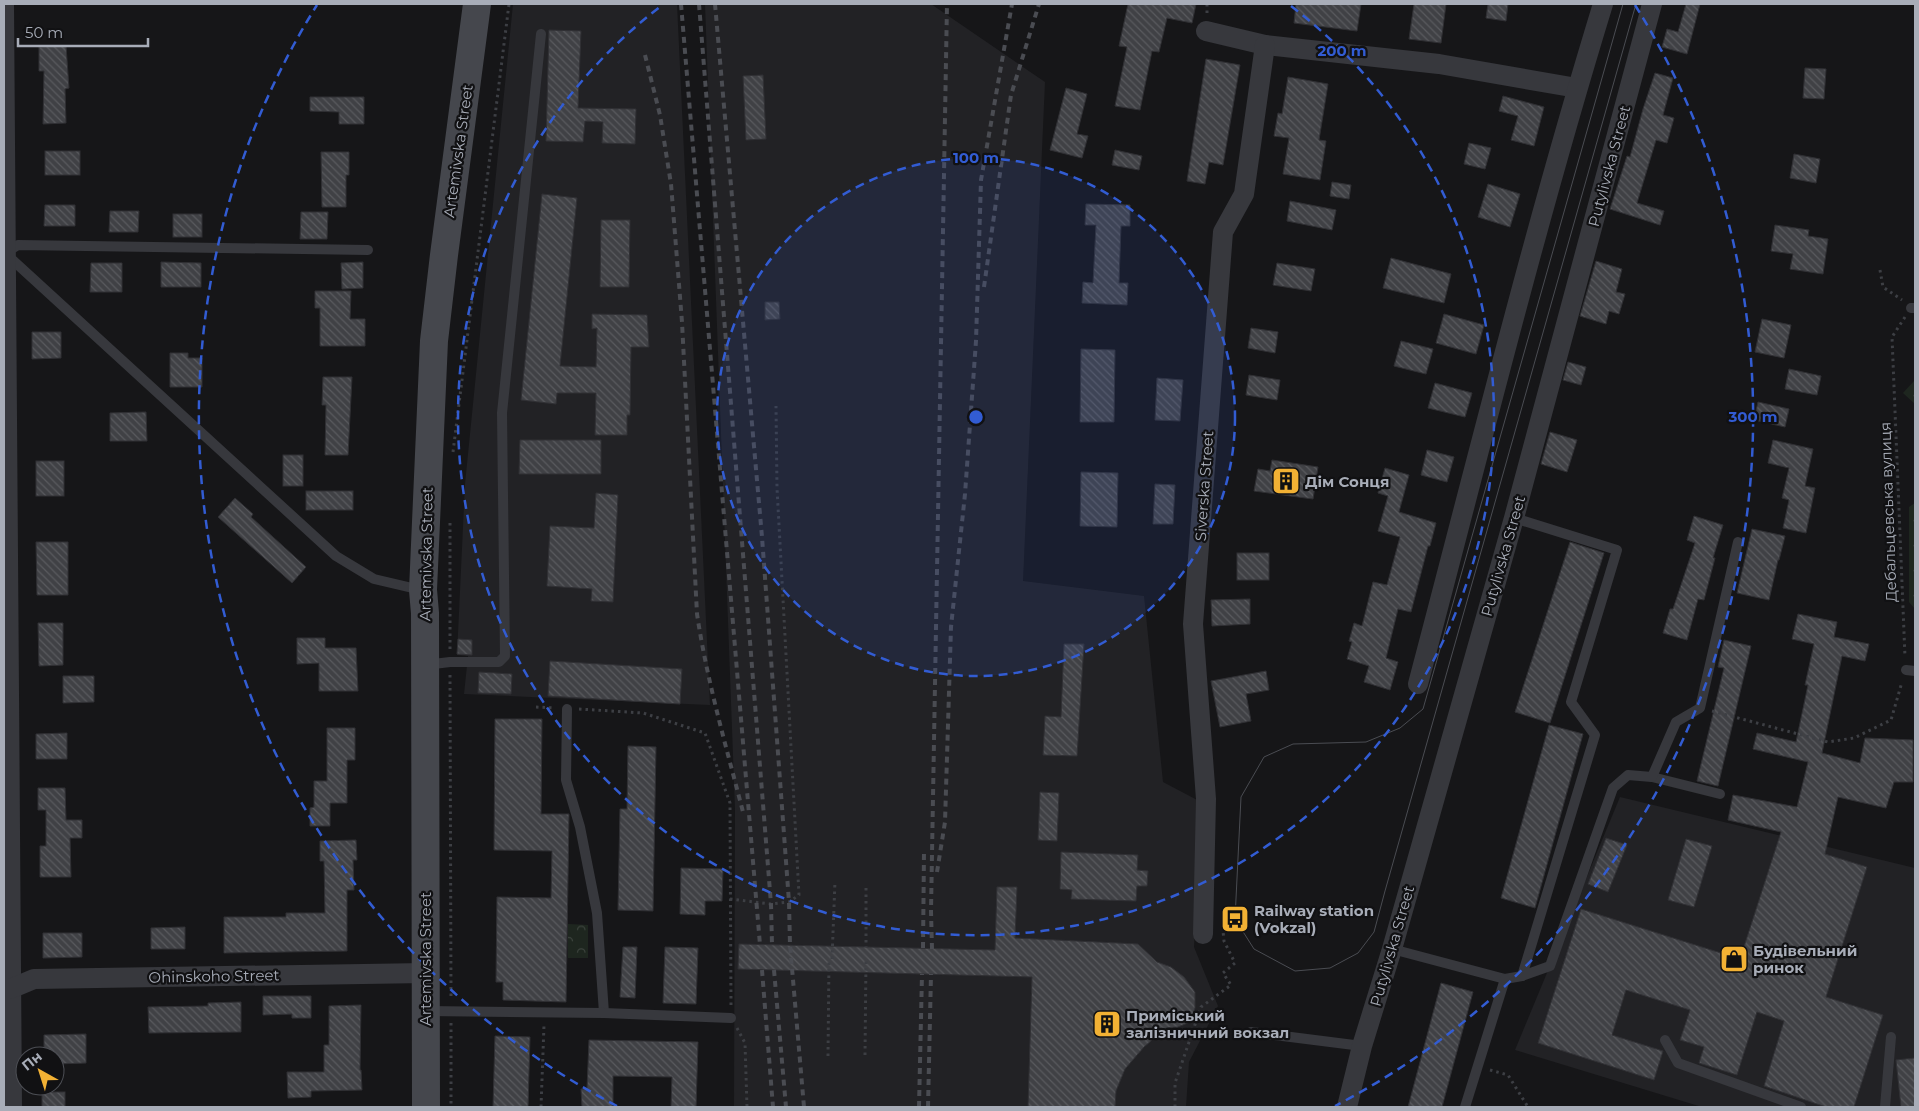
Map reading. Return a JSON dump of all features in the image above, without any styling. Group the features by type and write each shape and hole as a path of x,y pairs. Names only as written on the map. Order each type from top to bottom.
{"main road":[{"name":"Artemivska Street","path":"426,1107 438,1011 426,973 437,663 423,590 434,341 477,4"}],"street":[{"path":"4,4 7,989 12,1107"},
{"path":"1418,684 1577,88 1602,4"},
{"name":"Putylivska Street","path":"1347,1107 1362,1046 1392,950 1514,518 1652,4"},
{"path":"1206,31 1266,45 1439,64 1577,88"},
{"name":"Siverska Street","path":"1203,934 1206,799 1193,624 1223,232 1244,194 1266,45"},
{"name":"Ohinskoho Street","path":"7,989 34,978 426,973"}],"lane":[{"path":"437,663 499,662 505,656 502,413 541,34"},
{"path":"368,250 18,245 5,252 336,556 374,579 423,590"},
{"path":"1514,518 1617,550 1571,702 1595,735 1522,976"},
{"path":"1652,777 1676,722 1700,708 1738,542"},
{"path":"568,709 566,780 580,827 597,912 604,1013"},
{"path":"1392,950 1506,979 1522,976 1550,966 1613,788 1628,775 1652,777 1720,794"},
{"path":"1465,1107 1506,979"},
{"path":"438,1011 604,1013 731,1018"},
{"path":"1251,1032 1362,1046"},
{"path":"1885,1107 1891,1037"},
{"path":"1665,1040 1678,1063 1801,1107"}],"path":[{"path":"453,453 509,4"},
{"path":"1880,270 1883,286 1913,308"},
{"name":"Дебальцевська вулиця","path":"1700,708 1828,742 1854,738 1891,720 1910,670 1892,337 1913,308"},
{"path":"730,899 771,904 789,902 799,895 777,488 776,406"},
{"path":"450,512 437,663 438,1011 451,1107"},
{"path":"536,707 643,713 705,733 730,803 731,1018 745,1043 747,1107"},
{"path":"828,1056 830,959 836,881"},
{"path":"866,888 866,947"},
{"path":"1174,1107 1176,1082 1201,1007 1230,984 1223,973 1235,963 1224,940 1222,923"},
{"path":"866,960 866,1055"},
{"path":"541,1107 544,1012"},
{"path":"1478,1066 1508,1075 1528,1107"}],"shaded area":[{"path":"513,4 677,4 710,705 464,694 468,656 457,655 465,484"},
{"path":"705,4 931,4 1045,82 1023,581 1144,596 1163,782 1201,802 1194,947 1218,1006 1189,1062 1186,1107 734,1107 735,809"},
{"name":"Будівельний ринок","path":"1620,797 1915,868 1915,1107 1702,1107 1515,1050"}],"green space":[{"path":"1915,380 1915,404 1903,393"},
{"path":"1915,503 1915,609 1909,602 1909,507"},
{"path":"568,924 588,925 588,958 568,958"}],"building":[{"path":"1128,4 1196,4 1192,23 1167,18 1159,52 1152,51 1140,110 1115,106 1127,47 1119,46"},
{"path":"1296,4 1361,4 1357,31 1294,23"},
{"path":"1414,4 1446,4 1441,43 1409,39"},
{"path":"1488,4 1508,4 1506,21 1486,18"},
{"path":"1686,4 1700,4 1687,54 1662,47 1667,29 1678,32"},
{"path":"549,30 581,31 578,108 636,109 635,144 602,143 603,122 585,121 583,142 546,141"},
{"path":"66,46 69,88 65,89 66,123 43,124 44,71 39,71 39,47"},
{"path":"1206,59 1240,65 1223,165 1209,162 1205,184 1187,181"},
{"path":"1805,68 1826,69 1824,99 1803,98"},
{"path":"1655,73 1673,78 1663,115 1674,118 1667,143 1656,140 1637,203 1664,211 1660,225 1610,209 1627,156 1630,157"},
{"path":"763,75 766,139 746,140 743,76"},
{"path":"1288,77 1328,84 1319,140 1326,141 1320,180 1283,174 1289,138 1274,136 1278,113 1282,114"},
{"path":"1066,88 1087,94 1077,134 1088,136 1082,158 1050,150"},
{"path":"1503,96 1544,107 1534,146 1511,140 1518,116 1499,111"},
{"path":"310,97 364,97 364,124 339,124 339,112 310,111"},
{"path":"1469,143 1491,148 1485,169 1464,164"},
{"path":"1115,150 1142,156 1139,170 1112,165"},
{"path":"45,151 80,151 80,175 45,175"},
{"path":"321,152 349,152 349,175 346,175 346,207 322,207"},
{"path":"1794,154 1820,159 1816,183 1790,178"},
{"path":"1332,182 1351,185 1349,199 1330,196"},
{"path":"1488,184 1520,194 1510,227 1478,217"},
{"path":"542,194 577,198 560,366 596,367 597,328 592,329 592,314 647,315 649,347 631,347 630,415 627,415 627,435 595,435 596,393 557,393 556,404 521,400"},
{"path":"1290,201 1336,210 1332,230 1287,221"},
{"path":"1086,204 1130,205 1130,226 1121,226 1119,283 1128,283 1127,305 1082,303 1083,282 1093,283 1096,225 1085,225"},
{"path":"45,205 75,205 75,226 44,226"},
{"path":"110,211 139,211 138,232 109,232"},
{"path":"301,212 328,212 327,239 300,239"},
{"path":"173,214 202,214 202,237 173,237"},
{"path":"601,220 630,220 629,287 600,287"},
{"path":"1775,225 1809,230 1808,236 1828,239 1823,274 1790,269 1793,254 1771,251"},
{"path":"1391,258 1451,274 1444,303 1383,288"},
{"path":"1596,261 1622,269 1616,292 1625,294 1619,314 1609,311 1606,324 1580,316"},
{"path":"161,262 201,263 201,287 161,287"},
{"path":"363,262 363,288 342,289 341,263"},
{"path":"91,263 122,263 122,292 90,292"},
{"path":"1277,263 1315,269 1311,291 1273,285"},
{"path":"315,291 351,291 350,319 365,319 365,346 320,346 320,308 315,308"},
{"path":"765,302 779,302 780,319 765,320"},
{"path":"1444,314 1484,325 1476,354 1436,343"},
{"path":"1762,319 1791,325 1784,358 1755,352"},
{"path":"1251,328 1278,332 1275,353 1248,348"},
{"path":"32,332 61,332 61,358 32,359"},
{"path":"1401,341 1433,349 1426,374 1394,366"},
{"path":"1081,349 1115,350 1114,422 1080,422"},
{"path":"170,353 188,353 188,358 202,358 202,387 170,387"},
{"path":"1568,362 1586,367 1581,385 1563,380"},
{"path":"1789,369 1821,376 1817,395 1785,389"},
{"path":"1249,375 1280,380 1277,400 1246,395"},
{"path":"323,377 352,377 348,455 325,455 326,405 322,405"},
{"path":"1157,378 1183,380 1180,421 1155,420"},
{"path":"1435,383 1472,393 1465,417 1428,408"},
{"path":"1758,402 1789,409 1785,427 1754,420"},
{"path":"146,412 147,441 110,441 110,413"},
{"path":"1550,432 1577,440 1567,472 1541,464"},
{"path":"520,440 601,440 601,474 519,474"},
{"path":"1773,440 1813,449 1805,486 1815,488 1806,533 1783,528 1789,500 1782,498 1789,468 1768,463"},
{"path":"1427,450 1454,457 1447,482 1421,475"},
{"path":"283,455 303,455 303,486 283,486"},
{"name":"Дім Сонця","path":"1272,460 1318,467 1313,499 1254,491 1258,469 1270,471"},
{"path":"36,461 64,461 64,496 36,496"},
{"path":"1385,468 1409,475 1399,512 1436,523 1411,612 1398,609 1386,658 1398,662 1390,690 1364,682 1369,666 1347,659 1352,642 1349,641 1354,623 1362,626 1373,582 1387,585 1400,537 1378,531 1388,496 1378,493"},
{"path":"1081,472 1118,473 1117,527 1080,526"},
{"path":"1155,484 1175,485 1173,524 1153,524"},
{"path":"306,491 353,491 353,510 306,510"},
{"path":"596,493 618,495 613,602 591,601 592,589 547,586 550,526 594,528"},
{"path":"235,498 253,514 251,517 306,567 292,583 218,517"},
{"path":"1694,516 1723,525 1713,558 1715,558 1704,600 1698,599 1687,640 1663,633 1695,543 1687,540"},
{"path":"1752,529 1785,536 1769,600 1737,593"},
{"path":"36,542 68,542 68,595 37,595"},
{"path":"1570,542 1604,553 1550,723 1515,712"},
{"path":"1237,553 1269,553 1269,580 1237,580"},
{"path":"1250,599 1250,624 1212,626 1211,600"},
{"path":"1798,614 1837,622 1834,637 1869,644 1865,661 1842,656 1822,753 1860,763 1865,738 1913,740 1913,782 1894,782 1886,808 1838,797 1825,854 1867,867 1826,997 1883,1015 1854,1107 1826,1107 1764,1086 1784,1021 1757,1012 1737,1075 1699,1063 1704,1047 1680,1040 1690,1010 1626,990 1612,1035 1663,1051 1654,1080 1538,1043 1581,909 1740,959 1781,832 1728,820 1733,795 1797,807 1808,762 1753,749 1757,733 1796,742 1808,685 1805,685 1814,644 1792,639"},
{"path":"38,623 63,623 63,665 39,666"},
{"path":"297,638 325,638 325,648 356,648 358,691 319,691 319,663 297,664"},
{"path":"458,639 472,640 472,655 457,654"},
{"path":"1724,640 1751,646 1718,786 1697,781 1724,668 1718,667"},
{"path":"1064,644 1084,644 1077,756 1043,755 1045,716 1061,717"},
{"path":"550,661 682,669 680,704 548,696"},
{"path":"1266,671 1269,690 1246,694 1251,721 1220,727 1211,681"},
{"path":"479,672 512,674 511,694 478,693"},
{"path":"63,676 94,676 94,702 63,703"},
{"path":"495,719 542,719 541,814 569,814 566,1002 503,1000 503,982 496,982 497,897 551,898 552,851 494,850"},
{"path":"1549,725 1583,734 1535,908 1501,898"},
{"path":"327,728 355,728 355,760 347,760 347,803 330,803 330,826 310,826 310,808 314,807 314,781 327,781"},
{"path":"67,733 67,759 36,759 36,734"},
{"path":"628,746 656,747 653,911 618,910 620,809 627,809"},
{"path":"38,788 65,788 66,820 82,820 82,838 70,838 71,877 40,877 40,846 46,846 46,810 38,810"},
{"path":"1040,792 1059,793 1057,841 1038,840"},
{"path":"1606,838 1627,845 1608,892 1588,884"},
{"path":"1686,839 1712,846 1694,907 1668,900"},
{"path":"356,840 357,860 353,860 354,890 347,890 347,951 224,953 224,917 286,917 286,913 325,913 324,861 320,861 320,841"},
{"path":"1061,852 1138,855 1137,870 1148,871 1147,886 1137,886 1136,901 1071,899 1072,890 1060,889"},
{"path":"681,868 723,869 722,901 705,901 705,915 680,914"},
{"name":"Приміський залізничний вокзал","path":"997,887 1017,887 1015,938 1138,944 1157,962 1171,967 1184,977 1195,992 1195,1008 1190,1022 1178,1027 1166,1028 1144,1047 1125,1069 1116,1091 1115,1107 1028,1107 1032,977 738,969 739,944 995,950"},
{"path":"185,927 185,949 151,949 151,928"},
{"path":"43,933 82,933 82,957 43,958"},
{"path":"623,947 637,947 635,998 620,997"},
{"path":"665,947 698,948 696,1004 663,1003"},
{"path":"1441,983 1473,992 1442,1107 1408,1107"},
{"path":"263,996 311,996 311,1018 292,1018 292,1014 263,1015"},
{"path":"241,1002 241,1032 149,1033 148,1007 208,1006 208,1003"},
{"path":"361,1005 360,1070 362,1090 311,1091 311,1097 288,1098 287,1072 324,1072 324,1045 329,1045 329,1006"},
{"path":"86,1034 86,1063 65,1064 65,1046 44,1046 44,1035"},
{"path":"495,1036 530,1037 528,1107 493,1107"},
{"path":"589,1040 698,1042 696,1107 671,1107 672,1077 613,1076 613,1107 582,1107 581,1089 587,1089"},
{"path":"1915,1058 1915,1107 1901,1107 1896,1060"},
{"path":"42,1096 65,1096 65,1107 42,1107"}],"tram line":[{"path":"1623,4 1423,709 1400,728 1366,742 1293,744 1264,757 1241,797 1235,919 1254,949 1295,971 1330,968 1358,953 1374,932 1636,4"}],"railway":[{"path":"681,4 760,945"},
{"path":"699,4 771,904 772,945"},
{"path":"715,4 762,537 789,902 790,945 804,1107"},
{"path":"932,949 931,911 947,4"},
{"path":"937,872 945,822 951,627 965,494 976,341 981,180 1012,4"},
{"path":"984,287 1011,95 1039,4"},
{"path":"645,55 660,115 671,184 682,322 697,614 711,689 743,812"},
{"path":"923,948 924,851"},
{"path":"762,970 773,1107"},
{"path":"774,970 786,1107"},
{"path":"919,1107 922,974"},
{"path":"928,1107 931,974"}],"place":[{"name":"Дім Сонця","path":"1286,481"},
{"name":"Railway station (Vokzal)","path":"1235,919"},
{"name":"Будівельний ринок","path":"1734,959"},
{"name":"Приміський залізничний вокзал","path":"1107,1024"}]}
